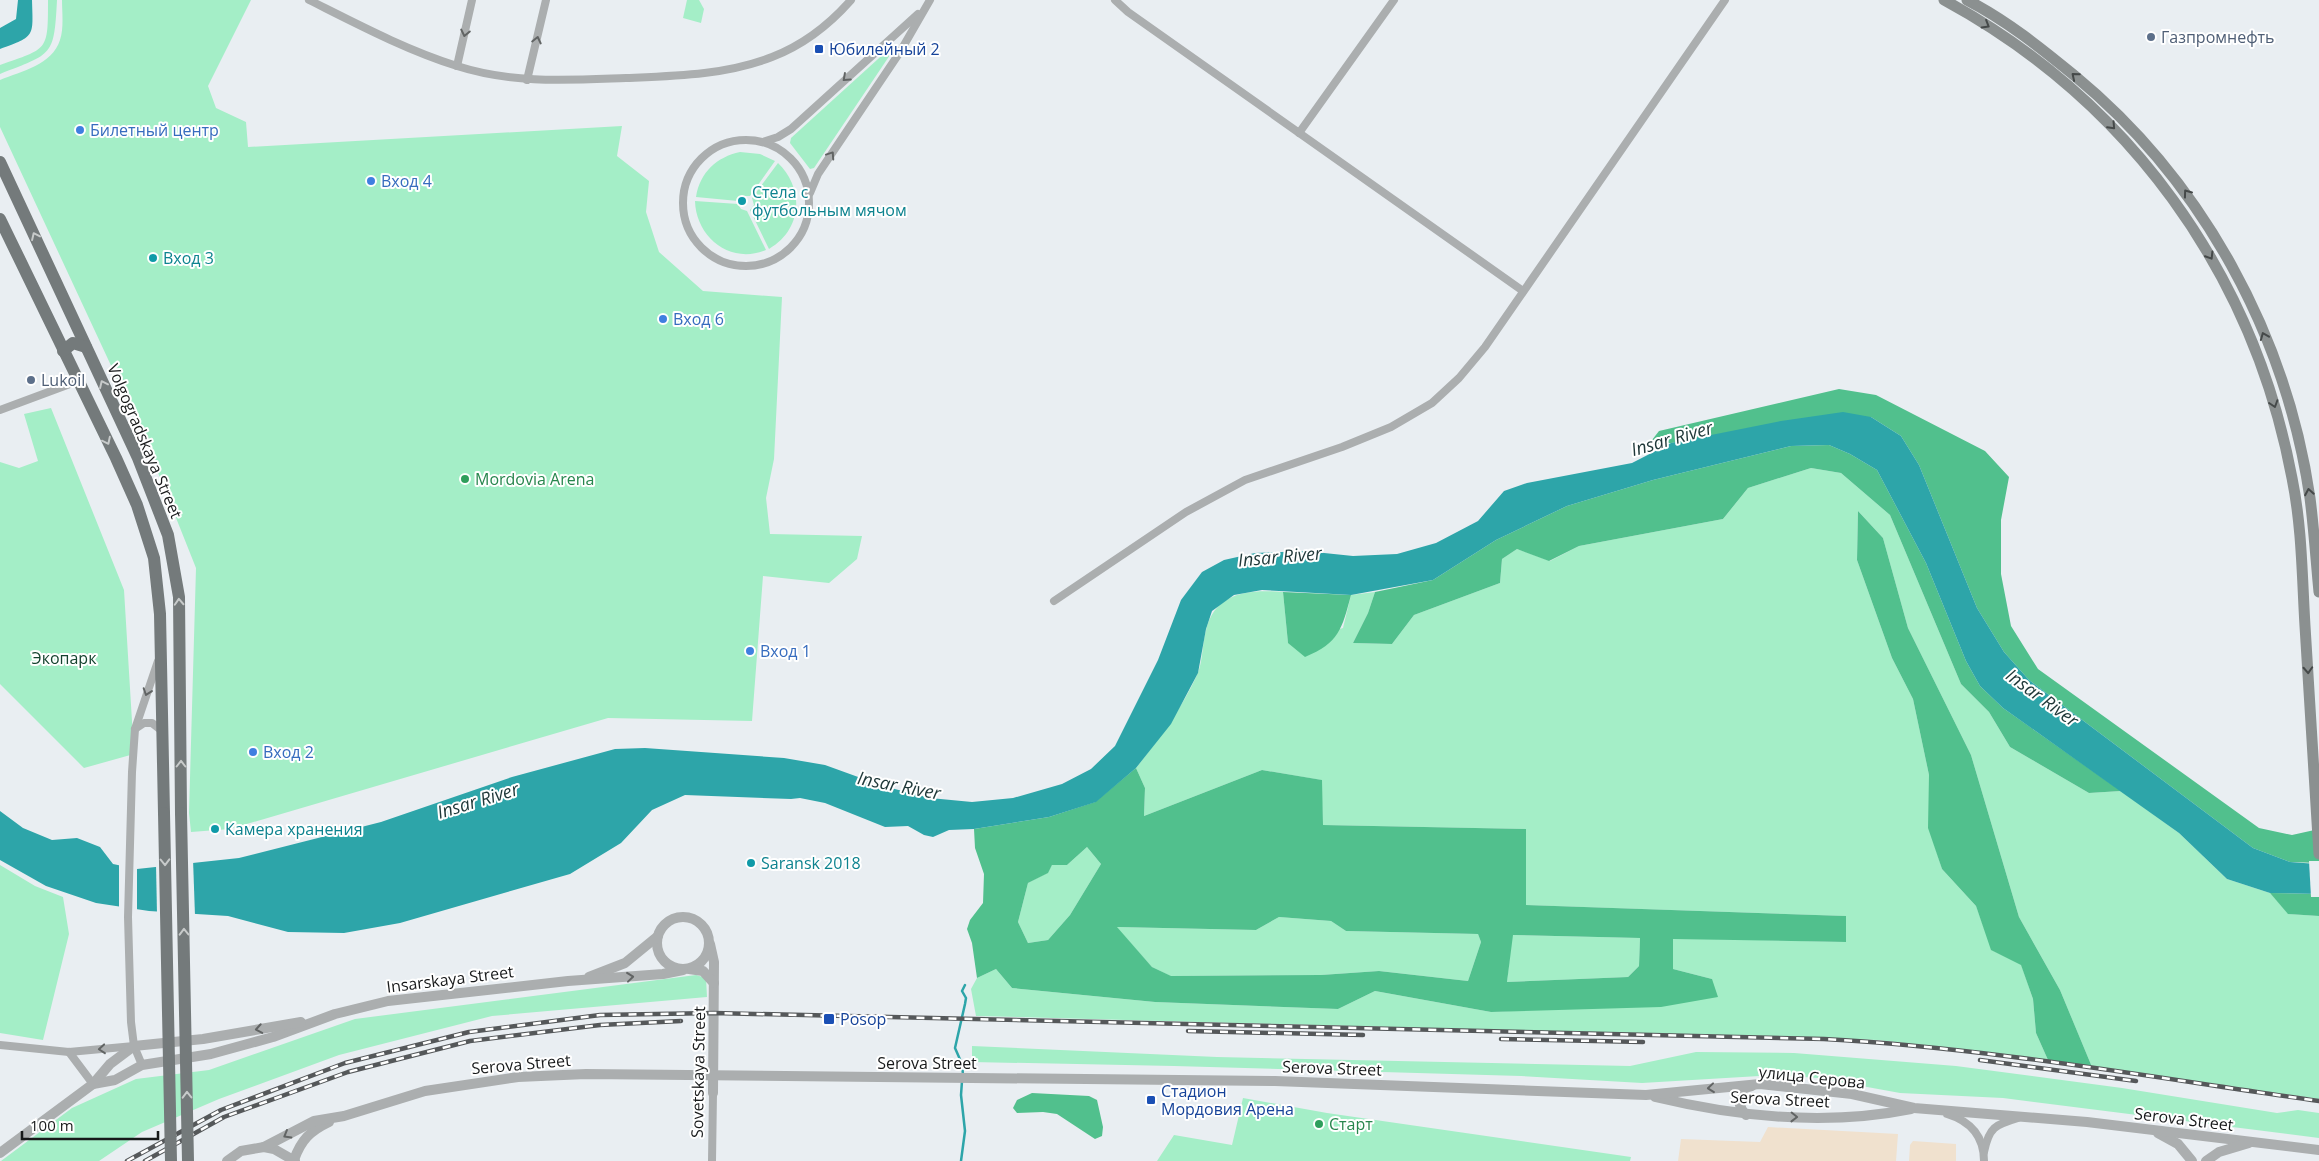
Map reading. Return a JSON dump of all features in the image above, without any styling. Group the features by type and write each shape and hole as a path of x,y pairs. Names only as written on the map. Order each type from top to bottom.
{"main road":[{"path":"1944,0 1999,33 2038,60 2105,119 2167,190 2213,260 2252,343 2277,413 2297,506 2319,854"},
{"path":"1967,0 2035,43 2103,100 2154,152 2210,227 2244,290 2285,391 2310,497 2319,592"},
{"name":"Volgogradskaya Street","path":"0,162 149,484 161,513 173,555 180,616 181,813 188,1161"},
{"name":"Volgogradskaya Street","path":"0,219 126,481 149,540 158,580 171,1161"},
{"path":"42,308 56,309 62,295"},
{"path":"64,351 73,343 86,347"}],"street":[{"path":"309,0 404,46 457,66 527,80 691,75 745,66 788,50 812,36 837,16 851,0"},
{"path":"457,66 472,0"},
{"path":"527,80 546,0"},
{"path":"810,198 804,177 791,158 783,151 763,142 740,140 716,148 697,164 690,174 683,198 684,210 691,234 698,244 712,256 729,264 747,266 765,264 787,252 796,243 807,221 810,198 818,174 900,52 930,0"},
{"path":"1115,0 1128,12 1524,290"},
{"path":"1300,133 1394,0"},
{"path":"1054,601 1186,512 1245,480 1342,447 1391,427 1432,403 1459,378 1485,347 1726,0"},
{"path":"763,142 778,137 791,129 922,11"},
{"path":"0,410 78,381"},
{"path":"142,1065 134,1046 131,1022 128,917 129,860 135,729 160,654"},
{"path":"135,729 144,723 152,722 161,730"},
{"path":"683,917 698,921 708,933 709,941 706,956 702,962 686,969 675,968 662,959 658,952 658,936 668,922 683,917"},
{"name":"Insarskaya Street","path":"581,980 625,962 658,936"},
{"name":"Sovetskaya Street","path":"709,941 714,962 712,1161"},
{"name":"Insarskaya Street","path":"93,1084 115,1080 142,1065 211,1054 273,1037 324,1018 378,1003 413,997 581,980 663,974 686,969"},
{"name":"Sovetskaya Street","path":"686,969 703,971 714,983"},
{"name":"Insarskaya Street","path":"0,1154 93,1084 110,1064 134,1046 203,1039 324,1018"},
{"path":"0,1045 69,1052 134,1046"},
{"path":"69,1052 93,1084"},
{"name":"Serova Street","path":"227,1161 241,1151 264,1147 314,1121 344,1116 425,1091 518,1077 586,1074 1275,1081 1646,1095 1746,1115 1836,1117 1894,1112 1914,1108 2153,1130 2319,1150"},
{"path":"1746,1115 1739,1108 1739,1097 1742,1089 1760,1084"},
{"name":"улица Серова","path":"1646,1095 1760,1084 1852,1094 1914,1108"},
{"path":"1933,1110 1959,1118 1972,1128 1980,1137 1984,1158"},
{"name":"Serova Street","path":"295,1160 300,1145 309,1134 344,1116"},
{"path":"1984,1158 1992,1130 2000,1124 2024,1117"},
{"path":"2153,1130 2178,1144 2192,1161"},
{"path":"2183,1134 2192,1161"},
{"path":"2206,1161 2219,1152 2252,1142"},
{"path":"264,1147 274,1149 295,1160"}],"shaded area":[{"path":"1768,1127 1898,1134 1896,1161 1678,1161 1681,1139 1760,1142"},
{"path":"1913,1141 1956,1144 1956,1161 1909,1161 1910,1145"}],"green space":[{"path":"48,0 57,0 52,43 41,56 31,62 0,74 0,65 28,55 42,46 47,30"},
{"name":"Mordovia Arena","path":"62,0 251,0 208,86 216,108 246,122 248,147 622,126 617,156 649,181 646,212 659,252 703,291 782,297 774,459 766,498 770,534 862,536 857,559 829,583 763,576 752,721 608,718 230,829 191,832 189,813 196,568 141,430 0,127 0,80 35,66 50,56 56,49 62,30"},
{"path":"687,0 699,0 704,9 701,23 683,18"},
{"path":"889,49 892,52 814,168 810,169 790,143 791,138"},
{"path":"740,152 760,154 775,161 750,196 742,196 738,201 696,197 701,180 711,167 724,158"},
{"path":"778,163 787,173 793,185 796,209 788,231 780,241 769,249 750,210 754,205 752,198"},
{"path":"695,201 738,204 741,209 747,211 766,250 753,254 740,254 728,251 717,245 701,226"},
{"path":"1839,389 1876,395 1985,451 2009,477 2001,520 2001,574 2011,626 2038,669 2259,828 2292,835 2319,829 2319,863 2290,862 2253,848 2029,680 2004,652 1977,608 1919,465 1901,436 1871,417 1671,443 1655,444 1652,440 1659,431"},
{"name":"Экопарк","path":"51,408 124,590 134,754 84,768 0,684 0,462 19,468 38,461 24,414"},
{"path":"1829,445 1850,454 1877,470 1926,563 1966,661 1980,686 2003,708 2121,791 2089,793 2010,747 1989,712 1961,684 1890,515 1841,473 1811,468 1748,488 1723,519 1579,546 1549,561 1517,549 1502,559 1500,583 1414,615 1392,644 1353,643 1368,613 1375,592 1433,580 1496,540 1567,506 1653,480 1791,446"},
{"path":"1811,468 1841,473 1890,515 1961,684 1989,712 2010,747 2089,793 2121,791 2179,833 2227,879 2270,893 2289,914 2319,916 2319,1099 2092,1067 2060,990 2019,917 1971,755 1908,628 1883,538 1858,511 1857,560 1892,658 1913,699 1929,775 1929,828 1942,869 1976,906 1992,950 2021,964 2033,999 2036,1033 2048,1060 1878,1040 976,1016 971,989 977,978 996,969 1012,988 1155,1002 1338,1009 1375,991 1491,1012 1569,1008 1712,979 1673,969 1673,938 1846,942 1845,916 1525,905 1525,829 1323,825 1321,780 1262,770 1144,816 1145,788 1136,768 1169,724 1191,688 1199,670 1210,617 1225,600 1258,591 1283,592 1288,643 1343,628 1351,595 1375,592 1368,613 1353,643 1392,644 1414,615 1500,583 1502,559 1517,549 1550,561 1579,546 1723,519 1748,488"},
{"path":"1858,511 1883,538 1908,628 1971,755 2019,917 2060,990 2092,1067 2048,1060 2036,1033 2033,999 2021,965 1991,950 1976,906 1942,869 1928,828 1929,775 1913,699 1892,658 1857,560"},
{"path":"1283,592 1351,595 1345,617 1337,634 1325,646 1305,657 1288,643"},
{"path":"1136,768 1145,788 1144,816 1262,770 1322,780 1323,825 1526,829 1526,905 1846,916 1846,942 1673,939 1673,969 1712,979 1718,997 1661,1007 1491,1012 1375,991 1338,1009 1155,1002 1012,988 996,969 977,978 972,943 967,929 970,920 983,903 984,874 975,848 974,829 1049,817 1095,802","holes":["1087,847 1101,864 1070,915 1048,940 1028,943 1018,922 1028,883 1048,873 1052,865 1067,865","1279,917 1331,921 1346,931 1478,934 1481,942 1468,981 1379,971 1321,975 1171,976 1152,967 1117,927 1256,930","1513,935 1640,938 1639,966 1628,977 1507,982"]},
{"path":"1087,847 1101,864 1070,915 1048,940 1028,943 1018,922 1028,883 1047,873 1052,865 1067,865"},
{"path":"0,865 35,886 63,897 69,934 43,1040 0,1033"},
{"path":"2270,893 2319,894 2319,916 2288,914"},
{"path":"1279,917 1331,921 1346,931 1478,934 1481,942 1468,981 1379,971 1321,975 1170,976 1152,967 1116,927 1256,930"},
{"path":"1512,935 1640,938 1639,966 1628,977 1507,982"},
{"path":"696,975 706,978 707,997 492,1016 339,1055 219,1099 142,1132 99,1161 1,1161 72,1108 136,1079 209,1070 355,1019"},
{"path":"972,1046 1217,1057 1630,1066 1696,1052 1794,1053 1956,1066 2122,1088 2277,1113 2298,1110 2319,1113 2319,1138 2003,1098 1900,1093 1818,1078 1776,1075 1642,1083 1521,1076 972,1062"},
{"path":"1032,1093 1089,1096 1097,1100 1103,1127 1102,1136 1095,1139 1057,1114 1043,1112 1017,1113 1013,1108 1017,1100"},
{"name":"Старт","path":"1243,1098 1327,1113 1631,1157 1630,1161 1157,1161 1174,1135 1232,1145"}],"water":[{"path":"18,0 32,0 32,28 30,34 20,41 0,49 0,28 16,19"},
{"name":"Insar River","path":"1843,412 1871,417 1901,436 1919,465 1977,608 2004,652 2029,680 2253,848 2290,862 2317,864 2319,894 2270,893 2227,879 2179,833 2003,708 1980,686 1966,661 1926,563 1877,470 1850,454 1829,445 1791,446 1653,480 1567,506 1496,540 1433,580 1351,595 1262,590 1234,595 1212,611 1206,629 1198,673 1171,724 1136,768 1096,802 1049,817 974,829 949,830 933,837 924,835 908,826 885,827 825,803 800,798 685,795 652,810 621,843 570,874 400,923 344,933 288,932 228,916 149,911 96,903 46,886 0,860 0,811 23,828 52,840 77,838 100,847 113,864 137,869 239,858 381,822 512,777 615,749 645,748 784,758 825,765 883,786 930,798 972,802 1013,798 1062,784 1091,769 1115,746 1158,660 1181,600 1202,572 1224,560 1255,553 1305,551 1353,556 1397,554 1436,543 1478,521 1504,491 1527,483 1632,463 1671,443 1781,421"}],"pier":[{"path":"193,859 195,916 157,914 156,864"},
{"path":"2309,861 2319,861 2319,897 2311,897"},
{"path":"119,863 137,866 137,911 119,909"}],"waterway":[{"path":"963,1075 962,1064 955,1048 966,998 962,991 965,985"},
{"path":"961,1161 965,1131 961,1095 962,1081"}],"railway":[{"path":"127,1161 221,1110 345,1063 469,1032 600,1015 714,1013 1824,1039 1948,1049 2319,1101"},
{"path":"145,1161 224,1117 348,1072 470,1041 600,1025 681,1021"},
{"path":"1188,1031 1363,1035"},
{"path":"1501,1039 1643,1042"},
{"path":"1980,1060 2136,1081"}],"place":[{"name":"Газпромнефть","path":"2151,37"},
{"name":"Юбилейный 2","path":"819,49"},
{"name":"Билетный центр","path":"80,130"},
{"name":"Вход 4","path":"371,181"},
{"name":"Стела с футбольным мячом","path":"742,201"},
{"name":"Вход 3","path":"153,258"},
{"name":"Вход 6","path":"663,319"},
{"name":"Lukoil","path":"31,380"},
{"name":"Mordovia Arena","path":"465,479"},
{"name":"Вход 1","path":"750,651"},
{"name":"Вход 2","path":"253,752"},
{"name":"Камера хранения","path":"215,829"},
{"name":"Saransk 2018","path":"751,863"},
{"name":"Posop","path":"829,1019"},
{"name":"Стадион Мордовия Арена","path":"1151,1100"},
{"name":"Старт","path":"1319,1124"}]}
